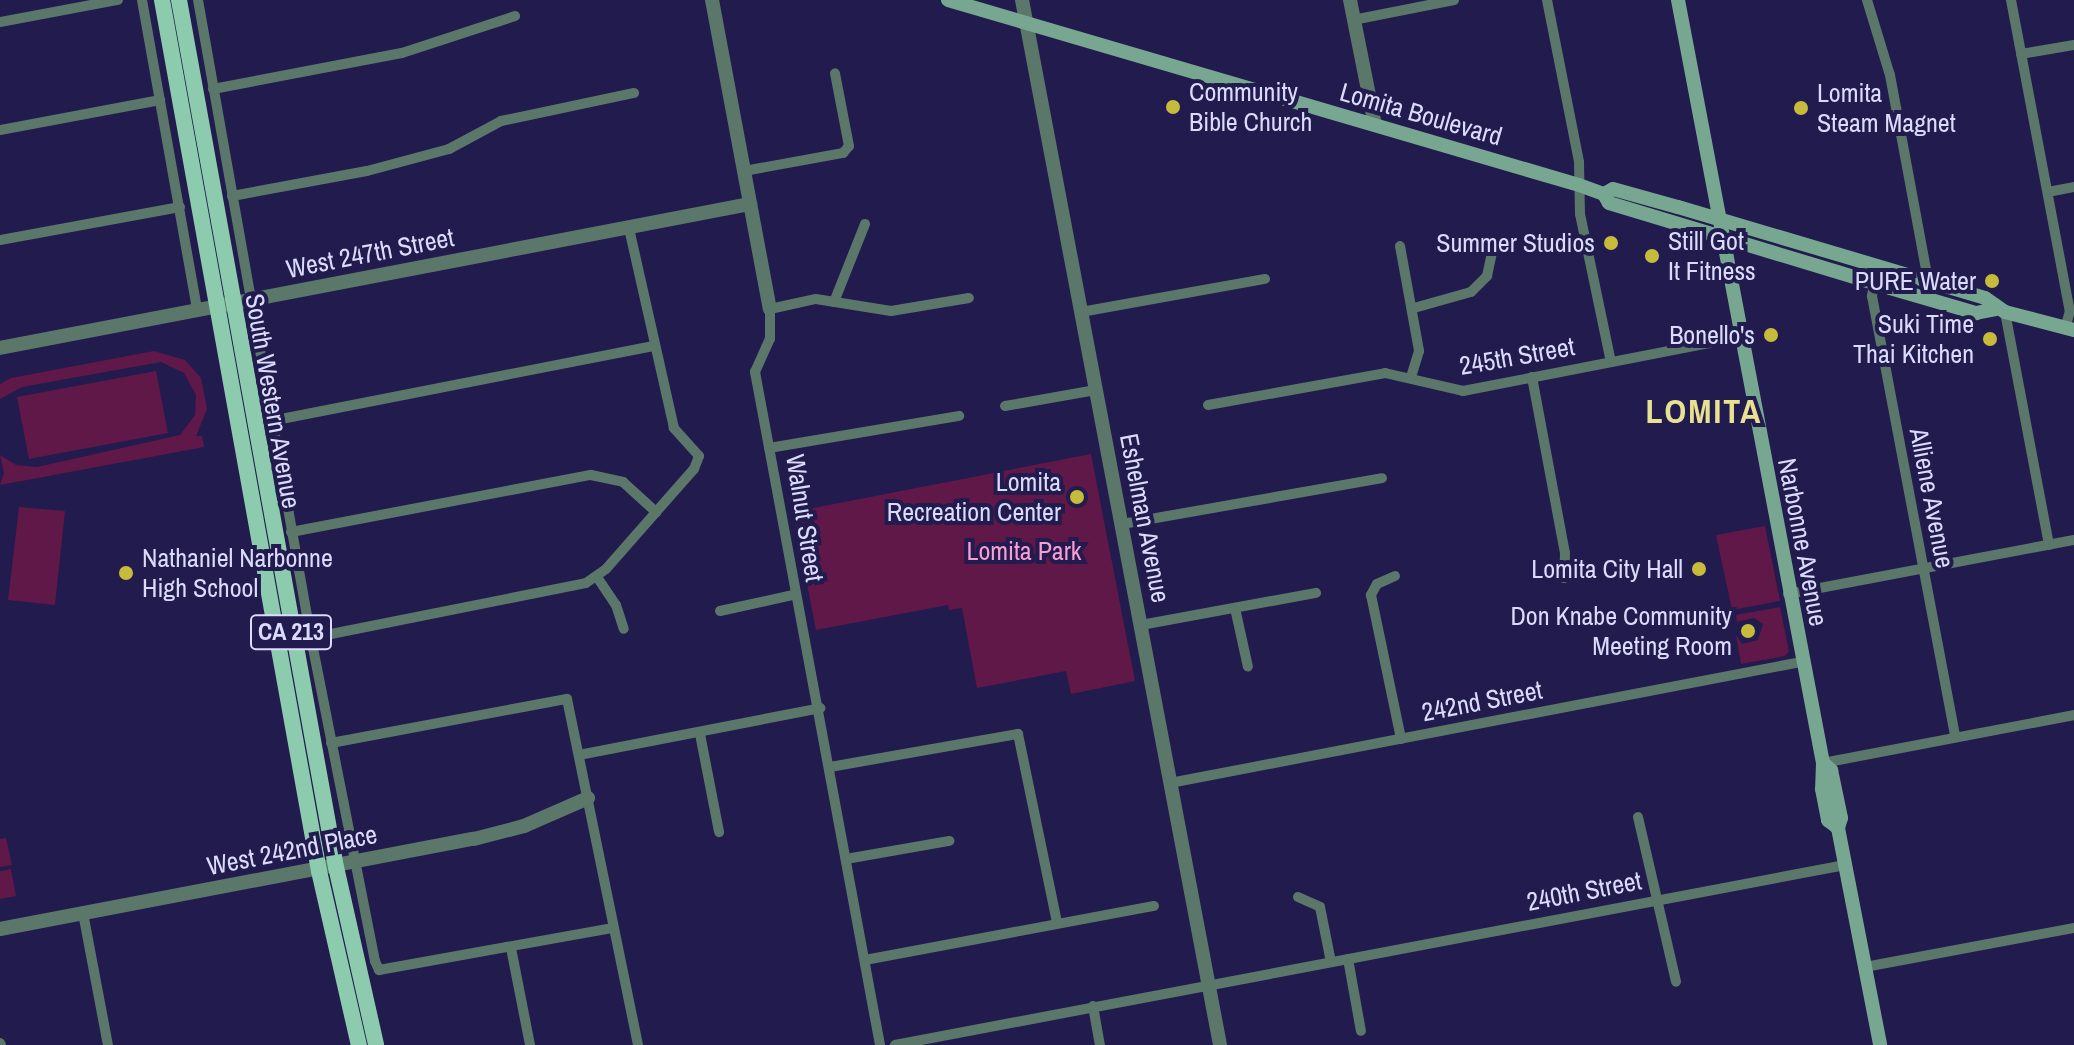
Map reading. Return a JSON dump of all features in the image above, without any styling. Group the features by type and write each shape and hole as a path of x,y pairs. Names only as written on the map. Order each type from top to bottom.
{"main road":[{"name":"South Western Avenue","path":"162,0 223,305 359,1045"},
{"name":"South Western Avenue","path":"179,0 223,305"},
{"name":"Lomita Boulevard","path":"948,0 1579,185 1604,194 1609,203 1873,283 1976,313 2001,310 2070,329"},
{"name":"Narbonne Avenue","path":"1678,0 1801,662 1823,763 1831,770 1841,818 1838,828 1880,1045"},
{"name":"Lomita Boulevard","path":"1604,194 1613,189 1721,219 1989,300 2001,310"},
{"name":"South Western Avenue","path":"327,869 376,1045"}],"street":[{"path":"0,22 118,0"},
{"path":"142,0 197,310"},
{"name":"South Western Avenue","path":"198,0 291,532 353,862 379,970 511,948"},
{"name":"Walnut Street","path":"712,0 770,309 770,339 755,372 793,595 820,708 880,1045"},
{"name":"Eshelman Avenue","path":"1022,0 1220,1045"},
{"path":"1350,0 1375,125"},
{"path":"1353,20 1454,0"},
{"path":"1547,0 1579,185 1580,214 1611,362"},
{"path":"1867,0 1890,75 1928,281"},
{"path":"2011,0 2070,311 2070,329"},
{"path":"213,89 413,50 515,16"},
{"path":"2021,54 2074,45"},
{"path":"744,171 843,153 849,146 835,73"},
{"path":"232,196 367,171 449,149 501,121 634,93"},
{"path":"0,130 160,100"},
{"path":"2048,192 2074,187"},
{"name":"West 247th Street","path":"0,348 750,204"},
{"path":"0,240 180,207"},
{"path":"834,302 865,224"},
{"path":"311,638 574,587 597,577 694,469 699,456 674,428 629,229"},
{"path":"1400,246 1414,308 1419,351 1411,378"},
{"path":"1414,308 1471,292 1487,276 1492,252"},
{"name":"Alliene Avenue","path":"1878,267 1873,283 1955,737"},
{"path":"1081,312 1265,279"},
{"path":"770,309 816,299 891,311 969,298"},
{"path":"2001,310 2049,545"},
{"name":"245th Street","path":"1208,405 1357,375 1411,378 1463,391 1740,337"},
{"path":"271,421 655,346"},
{"path":"1532,377 1565,553 1564,578"},
{"path":"1005,406 1096,390"},
{"path":"769,448 959,416"},
{"path":"291,532 591,475 623,482 656,512"},
{"path":"1122,524 1382,478"},
{"path":"1788,594 2074,540"},
{"path":"1395,576 1377,584 1371,595 1401,739"},
{"path":"597,577 616,605 624,629"},
{"path":"1141,625 1316,593"},
{"path":"720,611 793,595"},
{"path":"1235,608 1248,667"},
{"name":"242nd Street","path":"1170,783 1801,662"},
{"path":"331,743 567,699 638,1045"},
{"path":"579,755 700,734 820,708"},
{"path":"1823,763 2074,715"},
{"path":"700,734 719,832"},
{"path":"830,767 1018,734 1057,922"},
{"name":"West 242nd Place","path":"0,929 327,869 487,836 588,798"},
{"path":"1638,817 1676,982"},
{"path":"846,859 949,841"},
{"name":"240th Street","path":"895,1045 1845,865"},
{"path":"1298,897 1320,907 1331,962"},
{"path":"865,960 1154,906"},
{"path":"83,913 108,1045"},
{"path":"530,1045 511,948 613,928"},
{"path":"1865,967 2074,928"},
{"path":"1348,959 1361,1031"},
{"path":"1093,1006 1100,1045"}],"green space":[{"path":"154,351 185,360 201,378 207,409 196,436 202,436 204,447 0,485 4,473 0,455 16,465 37,467 180,435 195,415 196,395 184,373 161,362 22,387 0,399 0,384 11,378"},
{"path":"156,371 168,433 29,459 17,397"},
{"name":"Lomita Park","path":"1091,454 1135,681 1071,694 1066,671 977,688 962,608 949,610 948,605 816,630 793,512"},
{"path":"19,507 65,511 55,605 8,600"},
{"path":"1765,526 1780,601 1732,610 1716,535"},
{"path":"1780,607 1789,651 1785,656 1741,664 1736,635 1742,644 1758,640 1763,624 1754,618 1737,622 1736,615"},
{"path":"6,838 12,865 0,867 0,839"},
{"path":"11,869 16,896 0,899 0,871"}],"place":[{"name":"Community Bible Church","path":"1173,107"},
{"name":"Lomita Steam Magnet","path":"1801,108"},
{"name":"Summer Studios","path":"1611,243"},
{"name":"Still Got It Fitness","path":"1652,256"},
{"name":"PURE Water","path":"1992,281"},
{"name":"Bonello's","path":"1771,335"},
{"name":"Suki Time Thai Kitchen","path":"1990,339"},
{"name":"Lomita Recreation Center","path":"1077,497"},
{"name":"Lomita City Hall","path":"1699,569"},
{"name":"Nathaniel Narbonne High School","path":"126,573"},
{"name":"Don Knabe Community Meeting Room","path":"1748,631"}],"district":[{"name":"LOMITA","path":"1704,412"}]}
